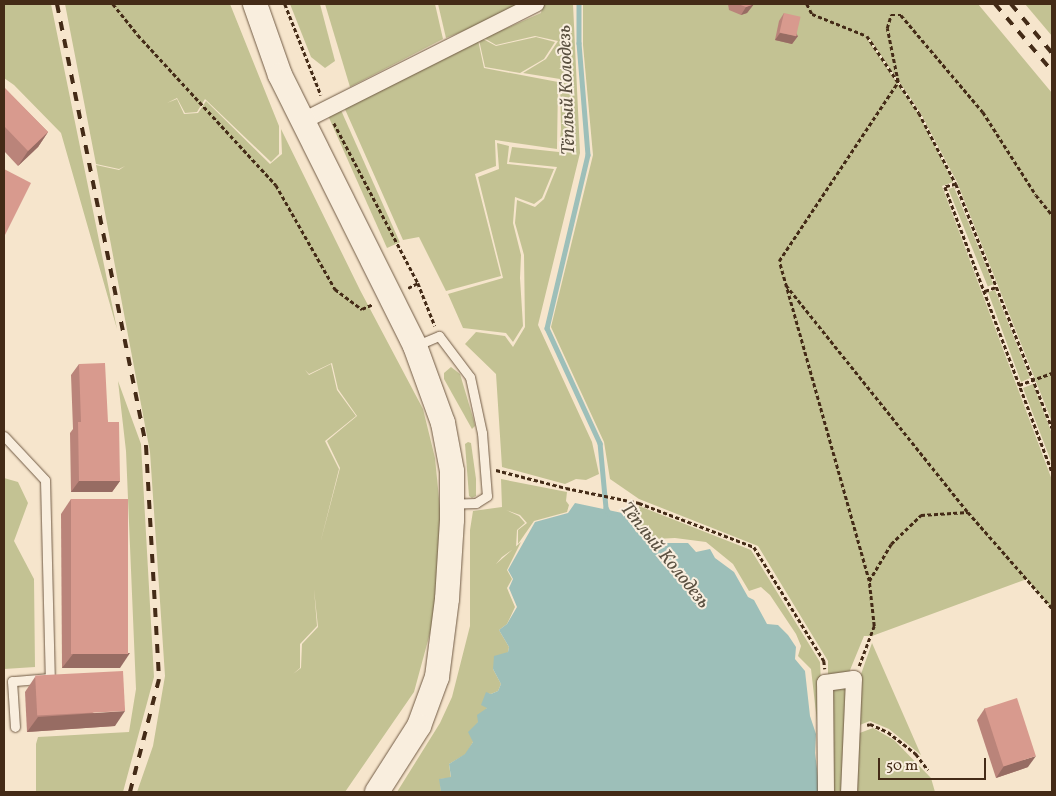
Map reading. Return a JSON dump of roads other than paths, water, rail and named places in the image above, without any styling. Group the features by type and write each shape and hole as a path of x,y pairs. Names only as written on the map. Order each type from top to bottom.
{"main road":[{"path":"256,4 280,75 415,346 443,423 452,471 447,599 437,677 419,726 377,792"}],"street":[{"path":"303,121 536,4"},
{"path":"826,792 825,683 854,679 849,792"}],"lane":[{"path":"415,346 439,336 470,377 482,434 487,496 476,503 452,504"},
{"path":"4,436 45,480 50,678 12,681 15,727"}],"water":[{"path":"575,503 627,514 636,532 659,543 688,543 696,552 710,549 715,558 734,572 748,597 754,600 767,624 778,625 788,635 796,647 795,659 805,671 810,716 816,734 815,753 820,792 441,792 439,779 451,777 449,764 465,754 473,742 468,732 478,722 477,715 487,708 481,705 486,692 491,694 498,691 501,684 493,669 494,656 508,652 509,647 499,630 507,624 517,607 509,588 513,579 508,570 535,522 568,513"}],"waterway":[{"name":"Тёплый Колодезь","path":"579,4 579,43 588,155 547,328 600,443 606,508 609,513"}],"railway":[{"path":"57,4 146,446 159,679 130,792"},
{"path":"995,4 1052,71"},
{"path":"1011,4 1052,53"}]}
